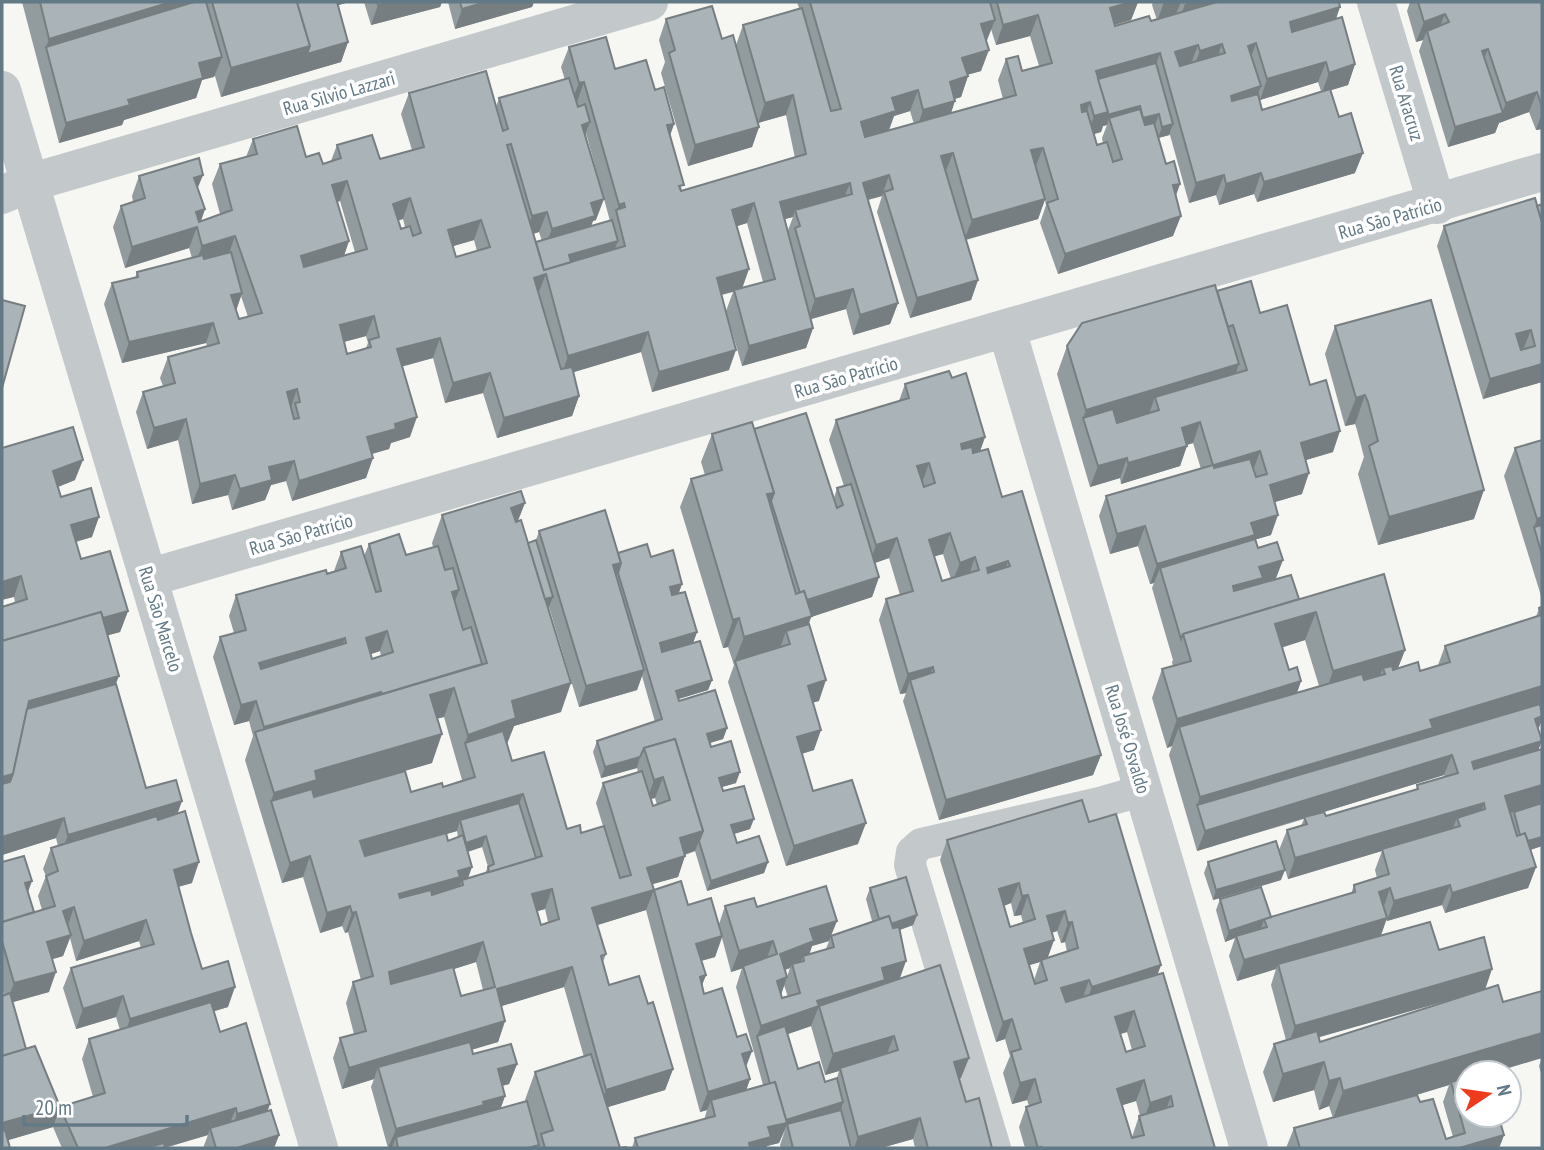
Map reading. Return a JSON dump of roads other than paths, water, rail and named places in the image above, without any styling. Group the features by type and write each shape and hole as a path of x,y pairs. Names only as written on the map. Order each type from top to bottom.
{"street":[{"name":"Rua Silvio Lazzari","path":"15,189 649,2"},
{"name":"Rua Aracruz","path":"1376,2 1437,205"},
{"name":"Rua São Marcelo","path":"2,90 15,189 148,578 318,1148"},
{"name":"Rua São Patrício","path":"148,578 1437,205 1542,172"},
{"name":"Rua José Osvaldo","path":"1007,330 1249,1148"}],"lane":[{"path":"995,1148 910,865 912,852 921,844 1144,790"}]}
